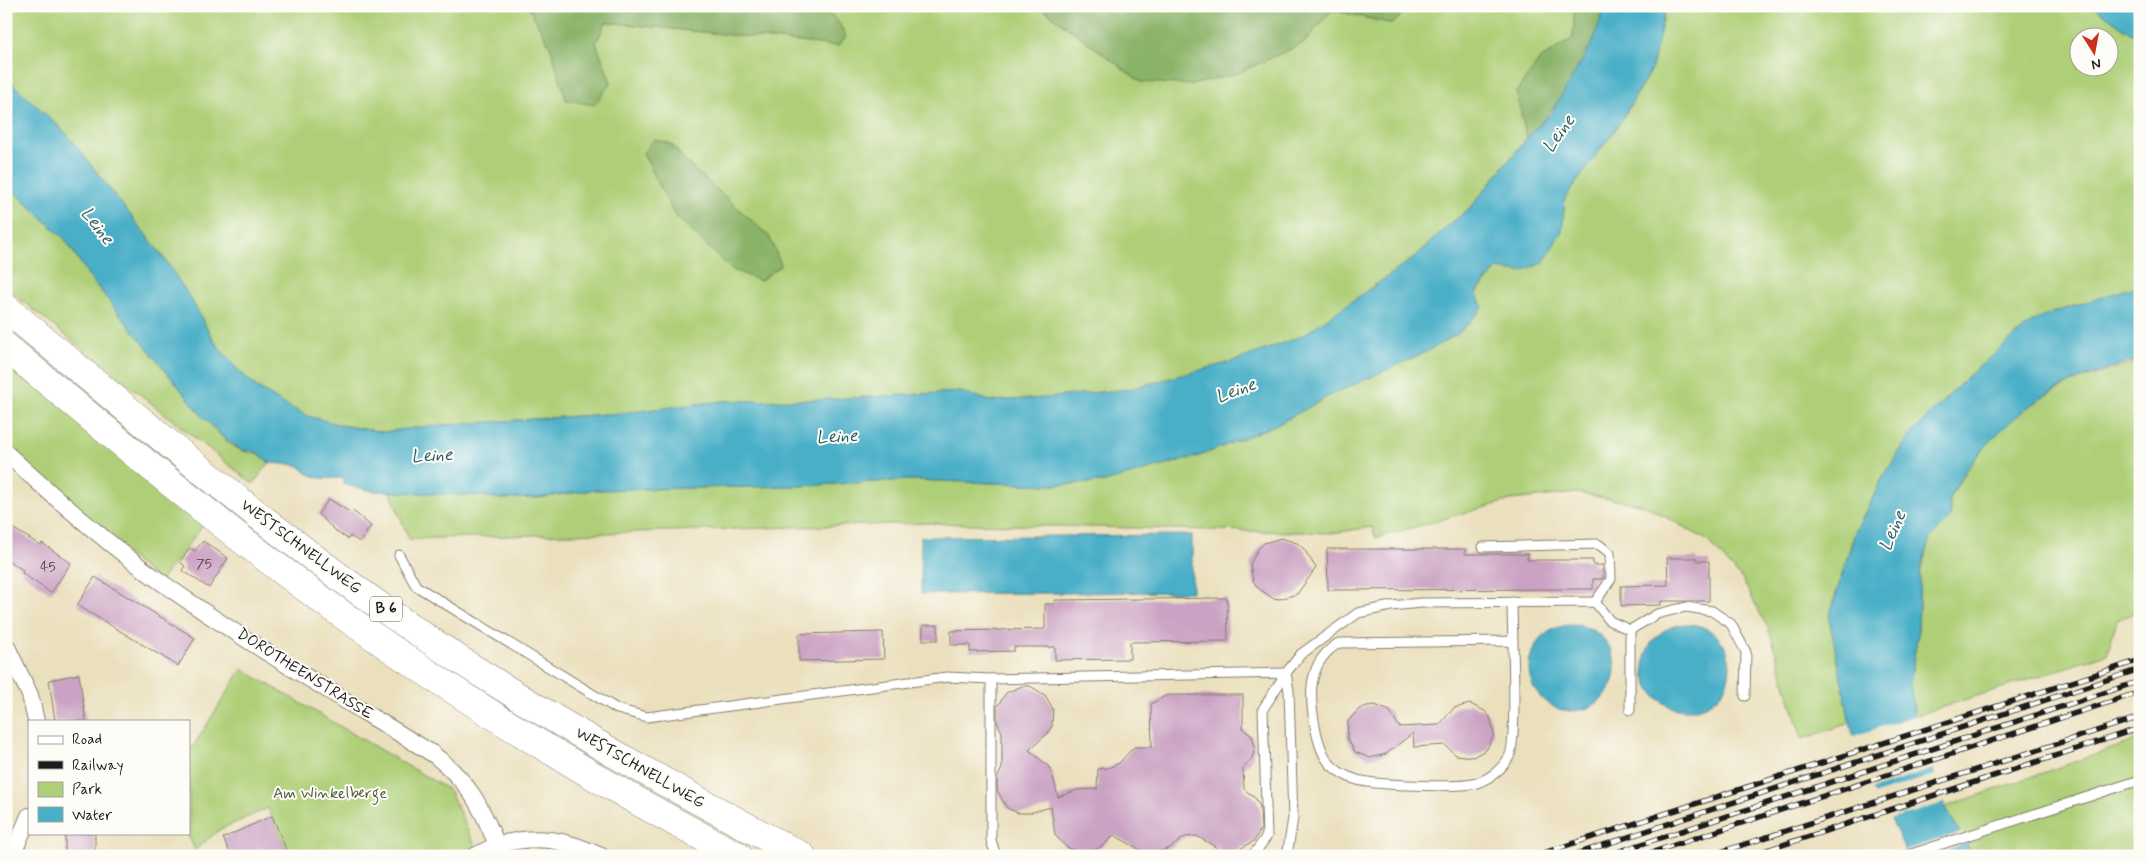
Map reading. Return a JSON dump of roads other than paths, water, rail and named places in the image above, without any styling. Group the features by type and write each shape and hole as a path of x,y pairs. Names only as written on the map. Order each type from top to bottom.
{"highway":[{"name":"WESTSCHNELLWEG","path":"6,308 272,527 361,592 452,654 566,726 685,795 802,856"},
{"name":"WESTSCHNELLWEG","path":"6,347 254,549 347,618 437,679 553,753 673,822 738,856"}],"street":[{"name":"DOROTHEENSTRASSE","path":"6,453 49,492 160,582 257,646 433,754 455,771 472,792 497,845"},
{"path":"6,645 30,695 36,720"},
{"path":"12,856 28,818"},
{"path":"478,855 497,845 516,840 544,838 576,845 601,856"}],"lane":[{"path":"1483,547 1598,544 1610,552 1611,579 1594,602"},
{"path":"399,555 416,586 616,709 646,717 947,677 992,679 1286,673"},
{"path":"1512,602 1513,729 1510,756 1496,774 1476,783 1426,785 1367,782 1349,777 1333,767 1324,756 1310,704 1311,684 1320,660 1331,647 1339,643 1512,641"},
{"path":"1250,856 1254,854 1267,836 1263,709 1286,673 1301,654 1358,613 1391,606 1421,603 1594,602 1610,621 1630,630"},
{"path":"1630,630 1657,614 1686,607 1712,611 1731,624 1746,652 1745,696"},
{"path":"1333,630 1339,643"},
{"path":"1630,630 1630,710"},
{"path":"1286,673 1289,691 1293,808 1286,856"},
{"path":"992,679 991,840 996,856"},
{"path":"1905,856 2140,780"}],"water":[{"name":"Leine","path":"1602,6 1666,6 1652,68 1620,123 1565,198 1562,231 1543,263 1520,272 1497,269 1476,292 1483,308 1459,333 1428,351 1329,396 1280,423 1202,455 1104,482 1052,485 910,480 798,486 592,490 539,498 501,499 483,496 373,491 342,484 345,478 315,477 298,465 269,463 261,455 253,451 241,450 223,437 204,418 91,279 65,239 6,184 6,78 66,133 161,254 191,299 214,341 237,369 259,389 286,405 308,416 340,425 383,432 430,426 622,413 723,401 812,400 960,392 991,401 1045,398 1129,389 1238,360 1302,336 1414,258 1444,229 1471,207 1527,138 1551,113 1593,42 1602,15"},
{"path":"2093,6 2140,6 2140,40"},
{"name":"Leine","path":"2140,285 2140,360 2127,362 2079,379 2061,387 2024,410 1995,437 1969,467 1950,497 1950,518 1930,538 1920,573 1918,630 1910,685 1915,716 1945,807 1973,856 1908,856 1889,815 1866,780 1850,723 1829,618 1855,532 1883,477 1911,434 1966,378 2033,321 2055,312"},
{"path":"1192,535 1192,592 921,594 921,537"},
{"path":"1687,624 1703,627 1711,631 1723,643 1727,651 1730,667 1727,683 1723,691 1711,703 1703,707 1687,710 1671,707 1663,703 1651,691 1647,683 1644,667 1647,651 1651,643 1663,631 1671,627"},
{"path":"1572,625 1588,628 1596,632 1608,644 1612,652 1615,668 1612,684 1608,692 1596,704 1588,708 1572,711 1556,708 1548,704 1536,692 1532,684 1529,668 1532,652 1536,644 1548,632 1556,628"}],"railway":[{"path":"1534,856 2140,660"},
{"path":"1570,856 2140,669"},
{"path":"1605,856 2140,681"},
{"path":"1641,856 2140,692"},
{"path":"1708,856 2140,717"},
{"path":"1749,856 2140,728"}],"park label":[{"name":"Am Winkelberge","path":"330,793"}]}
